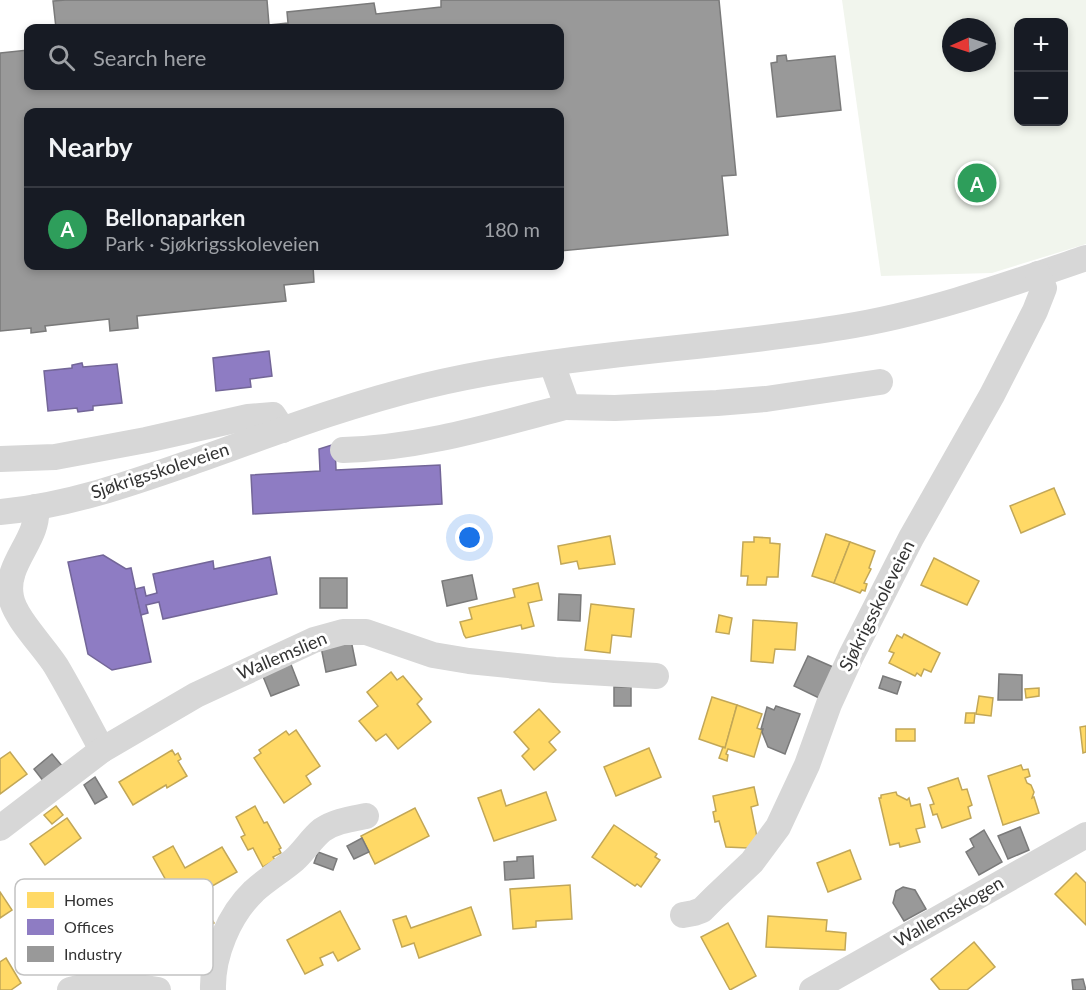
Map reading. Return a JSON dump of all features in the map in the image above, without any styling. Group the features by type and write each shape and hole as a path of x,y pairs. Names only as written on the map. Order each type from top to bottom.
{"street":[{"name":"Sjøkrigsskoleveien","path":"0,512 36,507 120,487 356,404 427,386 493,372 611,355 847,327 945,304 1086,258"},
{"name":"Sjøkrigsskoleveien","path":"683,915 694,914 702,910 753,862 778,827 807,765 851,656 911,538 981,415 1035,311 1044,288 1038,274"},
{"path":"552,364 565,407"},
{"path":"343,450 399,447 466,433 565,407 615,408 717,403 766,399 880,382"},
{"name":"Sjøkrigsskoleveien","path":"0,459 55,457 146,440 248,417 273,415 283,430"},
{"path":"36,507 38,519 11,574 11,597 18,614 57,667 102,750"},
{"name":"Wallemslien","path":"0,828 102,750 196,695 314,640 343,632 366,632 433,655 470,661 593,673 656,676"},
{"path":"213,990 216,960 224,938 234,915 253,892 302,853 322,831 342,821 366,816"},
{"name":"Wallemsskogen","path":"812,990 1086,835"},
{"path":"70,990 101,985 137,986 158,990"}],"shaded area":[{"path":"842,0 1086,0 1086,244 992,273 881,276"}],"building: Homes":[{"path":"1054,488 1065,514 1021,533 1010,506"},
{"path":"826,534 850,542 834,583 812,576"},
{"path":"610,536 615,564 579,569 577,561 561,564 558,546"},
{"path":"754,537 770,538 770,543 780,544 778,577 767,577 766,585 747,585 748,576 741,576 743,542 754,542"},
{"path":"850,542 875,551 869,568 871,569 864,583 867,584 865,591 862,590 860,593 834,583"},
{"path":"934,558 979,581 967,605 921,585"},
{"path":"538,583 542,600 528,603 534,626 522,629 521,625 466,638 460,622 472,619 469,608 515,597 513,589"},
{"path":"591,604 634,609 631,637 612,635 610,653 585,650"},
{"path":"719,615 732,618 729,634 716,632"},
{"path":"753,620 797,623 795,650 775,649 773,663 751,661"},
{"path":"904,634 940,653 931,672 924,669 921,676 917,673 915,676 889,663 894,653 889,651 897,635 902,638"},
{"path":"391,672 397,680 403,676 422,699 417,704 431,722 398,749 386,734 376,741 359,721 378,706 367,692"},
{"path":"1039,688 1039,696 1026,698 1025,689"},
{"path":"979,696 993,698 991,716 976,714"},
{"path":"712,697 737,705 725,748 699,739"},
{"path":"737,705 762,714 757,728 762,730 754,757 728,749 727,761 719,758 723,747 725,748"},
{"path":"539,709 560,732 549,742 556,750 534,770 522,756 529,749 514,732"},
{"path":"966,713 975,713 974,723 965,723"},
{"path":"1086,726 1086,752 1083,753 1080,727"},
{"path":"896,729 915,729 915,741 896,741"},
{"path":"296,730 320,766 306,776 311,784 284,803 254,758 261,753 259,750 286,731 289,735"},
{"path":"649,748 661,777 616,796 604,767"},
{"path":"172,750 175,755 178,753 181,759 178,761 187,776 167,788 166,785 133,805 119,782"},
{"path":"10,752 27,774 0,794 0,759"},
{"path":"1021,765 1023,770 1028,769 1030,776 1025,778 1034,792 1032,798 1034,797 1039,813 1003,825 988,776"},
{"path":"958,778 962,790 967,789 972,805 968,807 971,818 942,828 937,814 933,815 930,805 934,804 928,788"},
{"path":"754,787 758,805 751,807 757,837 748,848 726,847 719,821 715,822 713,812 716,811 713,796"},
{"path":"501,790 506,806 546,792 556,820 494,841 478,798"},
{"path":"896,792 897,795 907,800 909,798 911,806 920,804 925,827 916,829 920,842 900,847 899,843 890,845 879,798 881,795"},
{"path":"56,806 63,815 52,824 44,815"},
{"path":"255,806 281,848 279,849 281,853 273,857 275,860 263,867 253,848 248,850 241,837 245,835 236,817"},
{"path":"415,808 429,836 375,864 361,836"},
{"path":"67,818 81,838 45,865 30,844"},
{"path":"614,825 657,854 655,857 660,860 641,887 637,884 635,886 592,857"},
{"path":"173,846 185,868 222,847 237,872 213,886 213,879 165,879 153,857"},
{"path":"850,850 861,879 828,892 817,863"},
{"path":"1076,873 1086,883 1086,925 1055,894"},
{"path":"570,885 572,919 536,921 536,927 513,929 510,889"},
{"path":"0,892 12,910 0,918"},
{"path":"471,907 481,935 419,958 414,943 402,947 393,920 406,916 411,928"},
{"path":"340,911 360,949 338,961 333,952 320,958 323,965 305,974 287,940"},
{"path":"768,916 827,920 826,931 846,933 845,950 766,947"},
{"path":"728,923 756,976 730,990 701,937"},
{"path":"974,942 995,967 967,990 940,990 931,979"},
{"path":"6,958 21,983 11,990 0,990 0,962"}],"building: Offices":[{"path":"269,351 272,376 250,379 251,387 216,391 213,358"},
{"path":"82,363 83,367 117,364 122,403 93,406 93,410 78,412 77,408 48,411 44,371 72,368 72,365"},
{"path":"335,444 336,470 440,465 442,504 253,514 251,475 320,471 319,449"},
{"path":"103,555 126,569 131,568 151,662 112,670 88,654 68,562"},
{"path":"270,557 277,594 163,619 159,602 146,605 148,613 141,615 135,589 144,587 146,596 157,593 153,574 213,561 214,569"}],"building: Industry":[{"path":"267,0 269,24 56,24 53,1"},
{"path":"441,0 719,0 736,175 722,176 728,235 564,251 564,108 24,108 24,270 313,270 314,282 284,285 286,301 137,316 138,328 110,331 109,319 45,326 46,331 31,333 31,328 0,331 0,53 24,50 24,90 564,90 564,24 278,24 288,23 287,12 374,3 376,14 441,7"},
{"path":"786,55 787,61 835,56 841,110 777,117 771,63 777,62 777,56"},
{"path":"472,575 477,599 447,606 442,581"},
{"path":"320,578 347,578 347,608 320,608"},
{"path":"559,594 581,595 580,621 558,620"},
{"path":"351,640 356,665 326,672 321,647"},
{"path":"808,656 833,667 819,698 794,686"},
{"path":"290,662 299,685 271,696 262,674"},
{"path":"999,674 1022,675 1022,700 998,700"},
{"path":"883,676 901,682 897,694 879,688"},
{"path":"614,687 631,687 631,706 614,706"},
{"path":"776,706 800,714 785,754 768,747 763,729 761,729 767,707 774,710"},
{"path":"52,754 63,767 44,782 34,769"},
{"path":"95,777 107,797 95,804 84,785"},
{"path":"1020,827 1029,850 1008,859 998,836"},
{"path":"984,830 1002,862 979,875 966,852 974,847 970,839"},
{"path":"362,838 369,852 354,859 347,846"},
{"path":"318,852 337,859 333,870 314,863"},
{"path":"533,856 534,878 505,880 504,862 517,861 517,857"},
{"path":"903,887 915,890 926,909 904,921 893,903 896,891"},
{"path":"1083,979 1086,990 1073,990 1072,980"}],"place":[{"name":"Bellonaparken","path":"977,183"}]}
